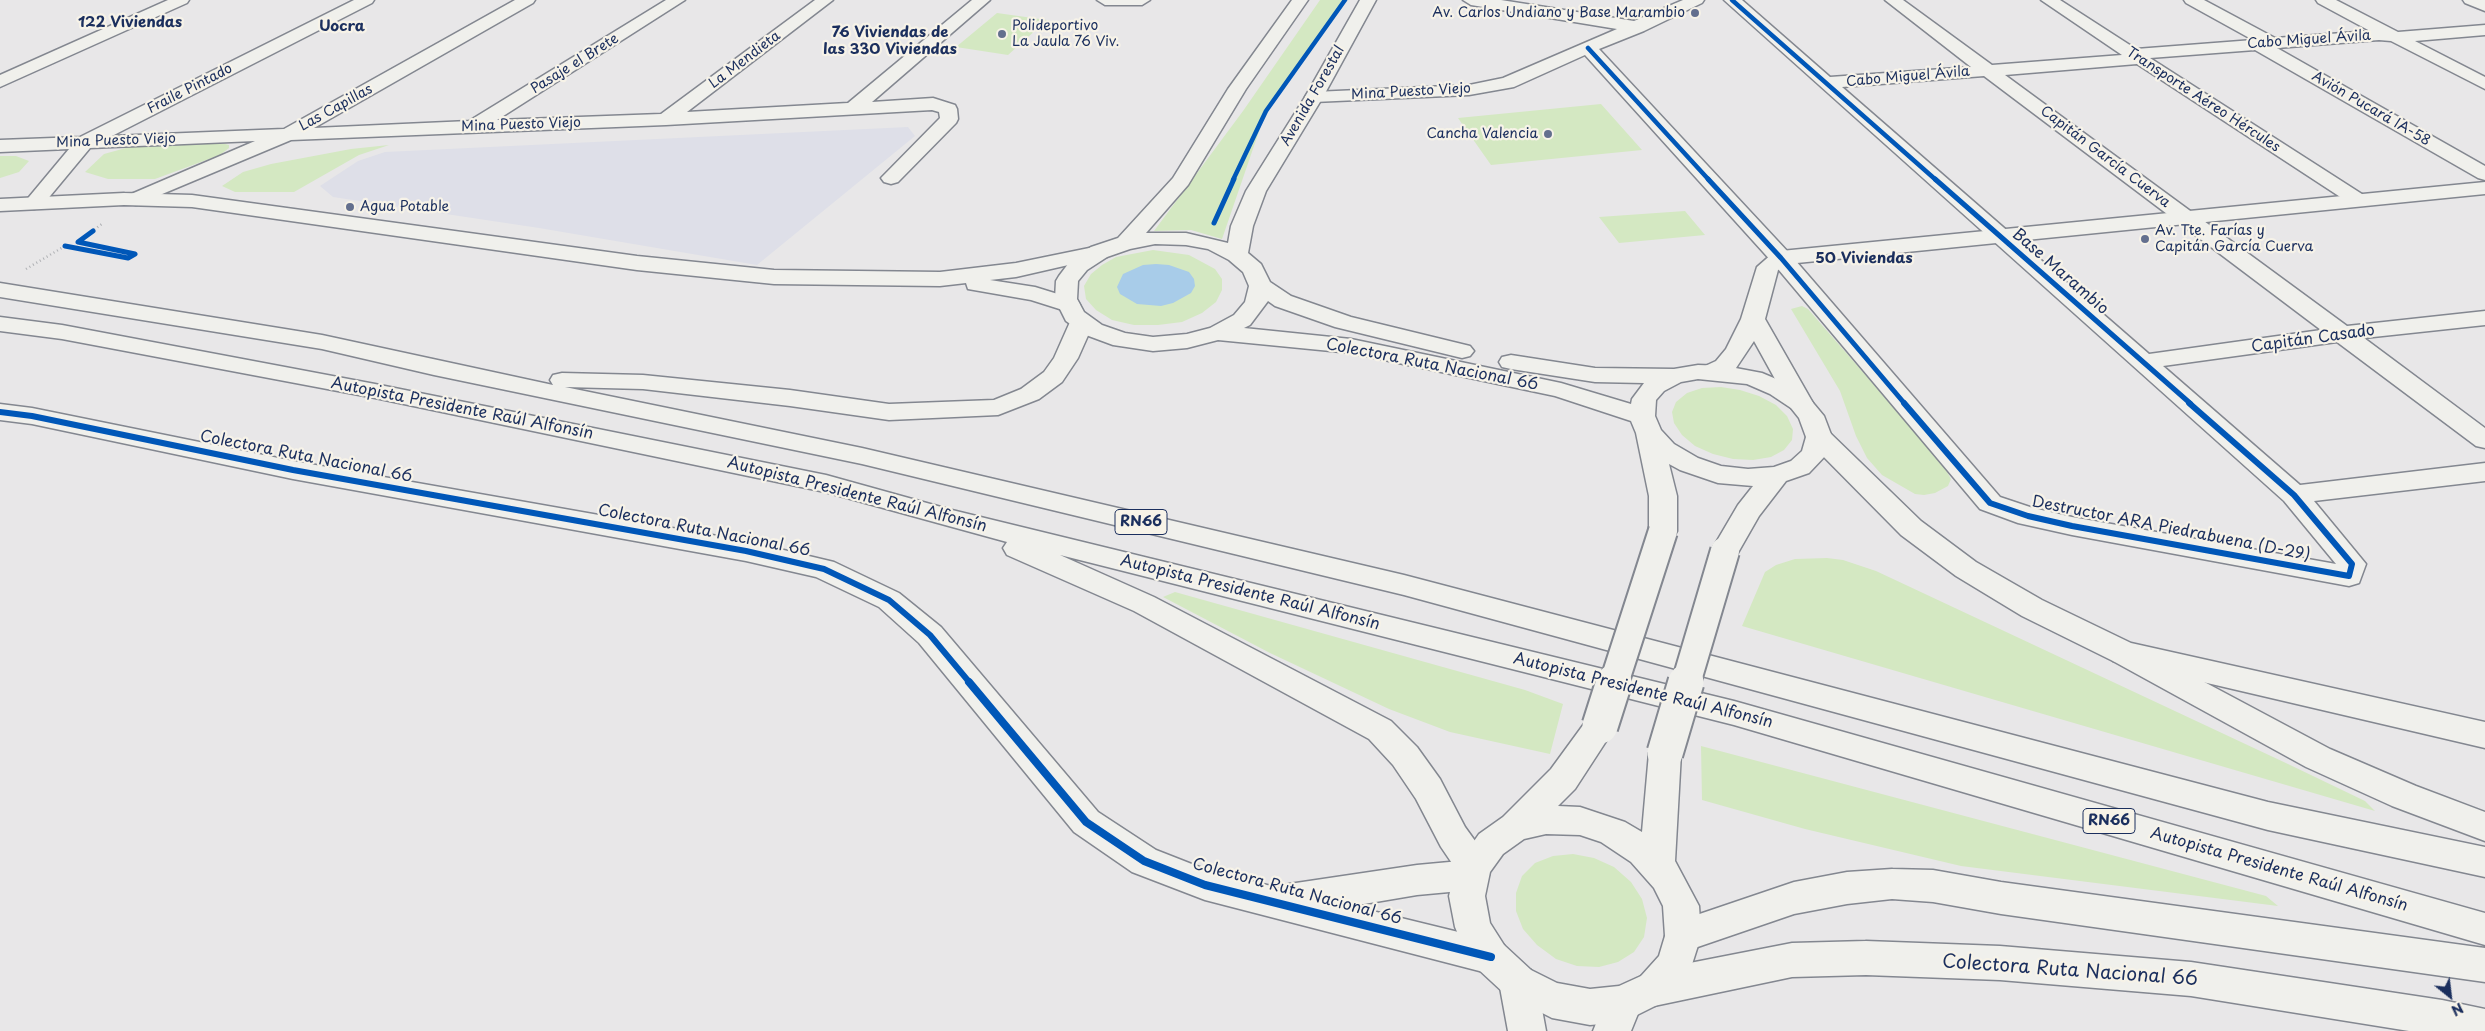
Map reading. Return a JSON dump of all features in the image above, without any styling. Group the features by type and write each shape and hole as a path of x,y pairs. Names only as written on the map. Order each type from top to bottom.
{"main road":[{"path":"156,0 178,2"},
{"name":"Fraile Pintado","path":"34,203 85,142 366,0"},
{"name":"Las Capillas","path":"136,199 289,134 527,0"},
{"name":"Pasaje el Brete","path":"473,127 678,0"},
{"name":"La Mendieta","path":"666,119 825,0"},
{"path":"855,107 982,0"},
{"path":"1105,0 1142,0"},
{"path":"1126,242 1181,182 1237,89 1300,0"},
{"name":"Avenida Forestal","path":"1237,255 1242,226 1256,191 1314,97 1368,0"},
{"path":"1471,0 1638,27"},
{"name":"Mina Puesto Viejo","path":"1314,97 1469,90 1508,83 1696,0"},
{"name":"Base Marambio","path":"1732,0 1996,235 2294,495 2352,564 2348,576"},
{"name":"Capitán García Cuerva","path":"1893,0 2485,440"},
{"name":"Transporte Aéreo Hércules","path":"2048,0 2358,200"},
{"name":"Avión Pucará IA-58","path":"2192,0 2485,174"},
{"path":"2324,0 2485,84"},
{"path":"0,82 178,2"},
{"name":"Cabo Miguel Ávila","path":"1825,83 2136,57 2264,44 2379,35 2396,37 2485,30"},
{"path":"1588,48 1781,258"},
{"path":"0,69 20,73"},
{"name":"Mina Puesto Viejo","path":"0,146 666,119 855,107 932,104 948,109 949,119 891,178"},
{"path":"1712,372 1725,366 1737,352 1753,319 1768,267 1781,258 1996,235 2485,188"},
{"path":"0,205 136,199 216,204 712,272 774,277 940,279 1003,288 1076,313"},
{"path":"940,279 1016,270 1099,252 1126,242 1155,238 1186,239 1214,244 1237,255 1253,269 1260,286 1256,303 1242,320 1218,333 1187,341 1154,344 1121,340 1094,330 1076,313 1066,299 1067,282 1079,265 1099,252"},
{"name":"Destructor ARA Piedrabuena (D-29)","path":"1781,258 1990,502 2028,516 2072,526 2348,576"},
{"name":"Colectora Ruta Nacional 66","path":"1260,286 1283,301 1343,322 1508,362 1595,375 1674,376"},
{"name":"RN66","path":"0,290 322,342 862,456 1394,582 2268,816 2485,862"},
{"path":"483,377 643,382 790,398 889,412 956,411 998,407 1030,394 1052,377 1066,358 1076,313"},
{"name":"Capitán Casado","path":"2142,362 2341,334 2485,318"},
{"path":"1753,319 1800,403 1811,416 1819,437 1911,528 1966,569 2032,608 2124,653 2318,758 2404,796 2485,827"},
{"name":"Autopista Presidente Raúl Alfonsín","path":"0,324 62,332 374,390 826,484 952,518 1734,713 2485,929"},
{"name":"Colectora Ruta Nacional 66","path":"1218,333 1351,346 1561,390 1645,424"},
{"path":"1491,957 1473,927 1467,896 1472,871 1491,844 1515,827 1563,778 1600,726 1663,531 1663,496 1645,424 1644,399 1655,386 1674,376 1712,372 1753,378 1779,389 1800,403"},
{"name":"Colectora Ruta Nacional 66","path":"0,412 32,416 293,470 746,551 824,569 889,600 930,635 1086,822 1144,860 1206,885 1491,957 1518,982 1552,1000 1590,1007 1630,1007 1792,960 1866,958 2000,963 2191,979 2442,1018 2485,1027"},
{"path":"1645,424 1665,450 1689,464 1718,474 1748,478 1777,475 1800,467 1814,454 1819,437"},
{"path":"2294,495 2485,472"},
{"path":"1657,866 1665,753 1725,552 1748,511 1777,475"},
{"path":"952,518 1144,604 1380,730 1405,756 1428,789 1472,871"},
{"path":"2124,653 2485,735"},
{"path":"1515,827 1546,820 1580,821 1613,832 1643,851 1667,876 1680,906 1683,936 1675,965 1630,1007"},
{"path":"1277,902 1472,871"},
{"path":"1683,936 1794,898 1892,884 1933,886 2485,965"},
{"path":"1518,982 1527,1031"}],"path":[{"path":"24,270 64,246 128,258 135,254 78,242 93,231"}],"shaded area":[{"path":"908,127 915,136 757,265 539,228 333,197 320,186 358,161 385,152"}],"green space":[{"path":"1320,0 1343,0 1265,114 1222,239 1191,230 1154,231 1243,111"},
{"name":"Polideportivo La Jaula 76 Viv.","path":"997,13 1047,20 1008,55 956,47"},
{"name":"Cancha Valencia","path":"1601,104 1642,150 1491,165 1458,118"},
{"path":"199,143 225,144 229,145 229,148 220,155 155,179 108,179 85,172 104,154 133,146"},
{"path":"389,145 359,155 294,192 235,192 222,186 243,172 271,164 351,149"},
{"path":"0,156 16,156 29,161 19,172 0,178"},
{"path":"1685,211 1705,235 1619,243 1599,217"},
{"path":"1153,250 1189,255 1215,269 1222,279 1222,290 1216,302 1202,313 1182,322 1134,325 1112,320 1096,310 1086,299 1084,286 1091,274 1102,265 1116,257"},
{"path":"1802,306 1808,309 1942,463 1951,479 1948,486 1935,493 1915,494 1882,475 1867,458 1856,436 1840,391 1791,309"},
{"path":"1721,387 1759,396 1776,405 1787,416 1793,429 1792,440 1784,450 1771,457 1753,460 1733,459 1713,454 1695,446 1682,435 1674,423 1672,412 1676,402 1687,393 1702,388"},
{"path":"1827,558 1843,560 1876,571 2365,801 2375,811 1742,626 1765,572 1776,565 1795,559"},
{"path":"1175,592 1525,690 1563,704 1550,754 1450,732 1389,709 1270,653 1163,597"},
{"path":"1701,746 2266,896 2278,906 1961,866 1805,829 1702,800"},
{"path":"1573,854 1594,858 1614,867 1631,882 1642,899 1647,918 1644,937 1634,952 1618,962 1599,967 1577,966 1556,959 1537,945 1523,929 1516,911 1516,893 1522,876 1535,863 1553,856"}],"water":[{"path":"1143,265 1169,265 1189,272 1194,279 1195,286 1191,293 1173,303 1161,306 1137,304 1120,294 1117,287 1123,274"}],"cycle path":[{"path":"1214,223 1249,144 1266,111 1345,0"},
{"path":"1588,48 1781,258 1990,503 2028,516 2072,526 2349,576 2352,564 2294,495 1732,0"},
{"path":"65,246 128,258 135,254 78,242 93,231"},
{"path":"0,412 32,416 293,470 746,551 824,569 889,600 930,635 1086,822 1144,861 1205,885 1491,957"}],"place":[{"name":"Av. Carlos Undiano y Base Marambio","path":"1695,13"},
{"name":"Polideportivo La Jaula 76 Viv.","path":"1002,34"},
{"name":"Cancha Valencia","path":"1548,134"},
{"name":"Agua Potable","path":"350,207"},
{"name":"Av. Tte. Farías y Capitán García Cuerva","path":"2145,239"}],"district":[{"name":"122 Viviendas","path":"130,23"},
{"name":"Uocra","path":"342,27"},
{"name":"76 Viviendas de las 330 Viviendas","path":"890,42"},
{"name":"50 Viviendas","path":"1864,259"}]}
